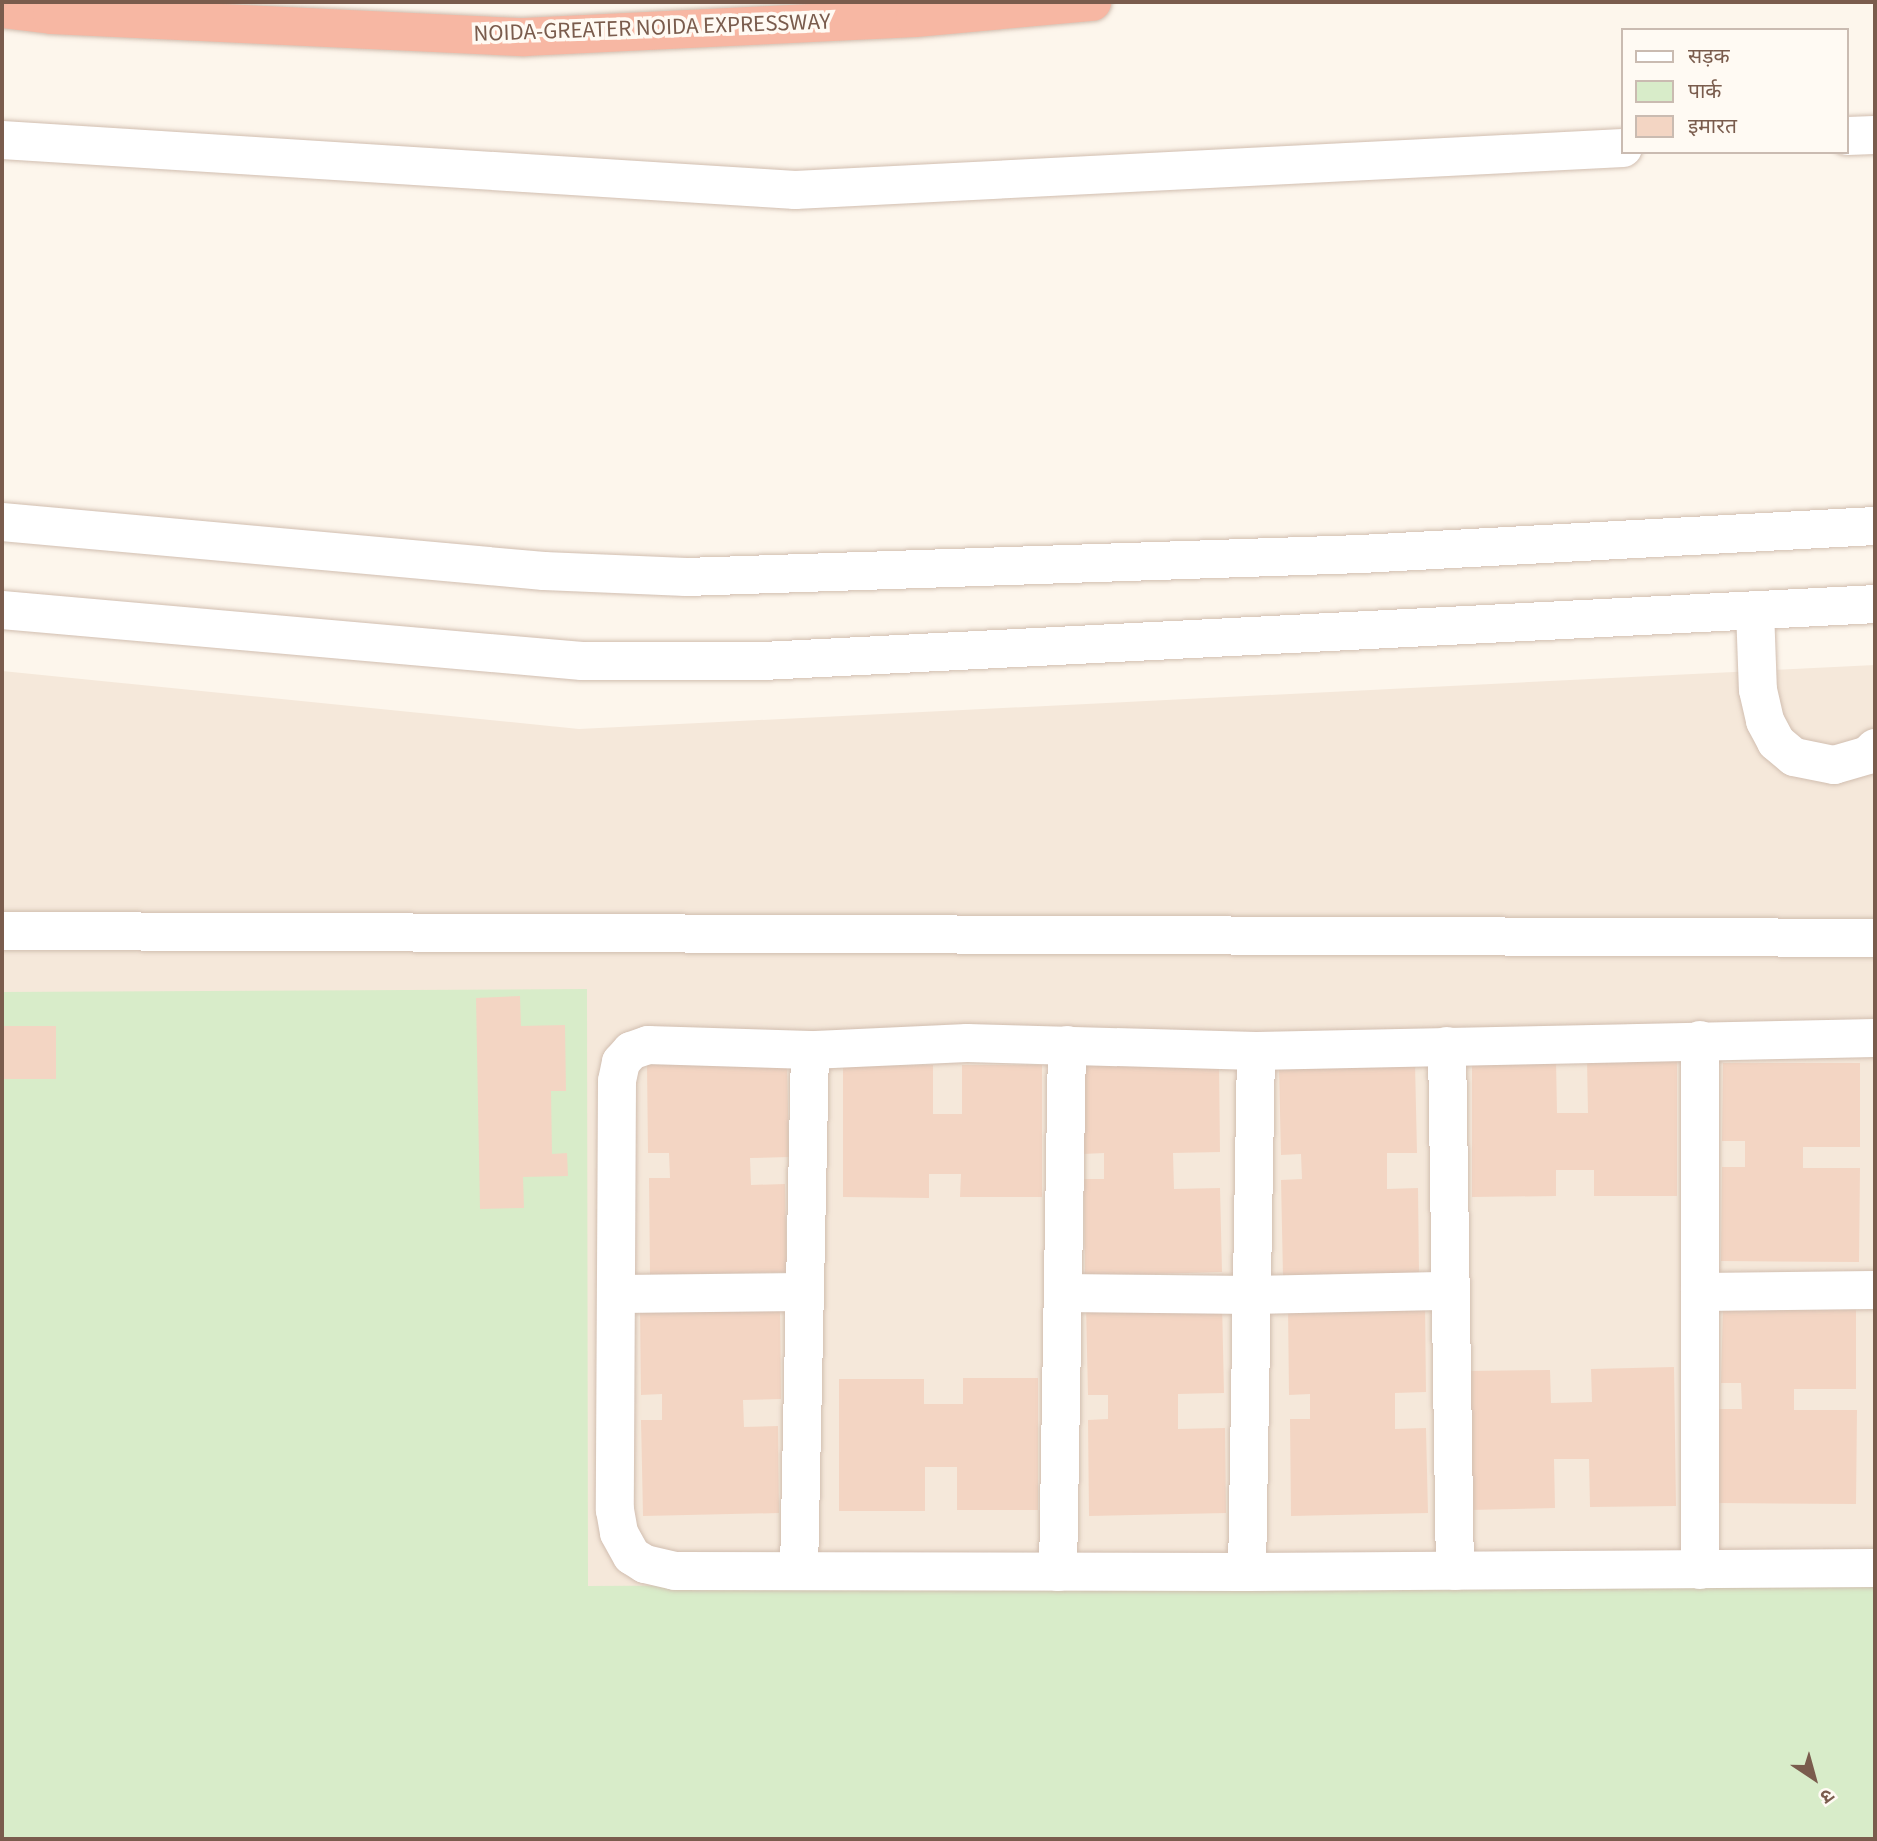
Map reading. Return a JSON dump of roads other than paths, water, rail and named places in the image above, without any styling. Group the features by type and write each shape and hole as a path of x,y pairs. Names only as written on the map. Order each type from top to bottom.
{"highway":[{"name":"NOIDA-GREATER NOIDA EXPRESSWAY","path":"2,9 52,15 524,37 915,18 1092,2"},
{"path":"2,40 52,15"}],"street":[{"path":"1849,136 1875,135"},
{"path":"2,140 795,190 1622,148"},
{"path":"2,522 544,571 687,577 1361,554 1875,526"},
{"path":"2,610 582,661 764,661 1875,604"},
{"path":"1755,610 1758,690 1765,721 1776,742 1794,757 1834,765 1868,755 1875,748"},
{"path":"2,931 1875,938"},
{"path":"1875,1038 1256,1051 967,1043 810,1050 648,1045 631,1051 621,1062 617,1081 615,1510 619,1533 632,1556 645,1564 675,1571 1875,1569"},
{"path":"1700,1040 1700,1570"},
{"path":"1058,1572 1067,1045"},
{"path":"1447,1046 1455,1571"},
{"path":"799,1570 810,1050"},
{"path":"1247,1572 1256,1051"},
{"path":"1700,1292 1875,1290"},
{"path":"1063,1293 1252,1295 1451,1291"},
{"path":"616,1294 805,1292"}]}
